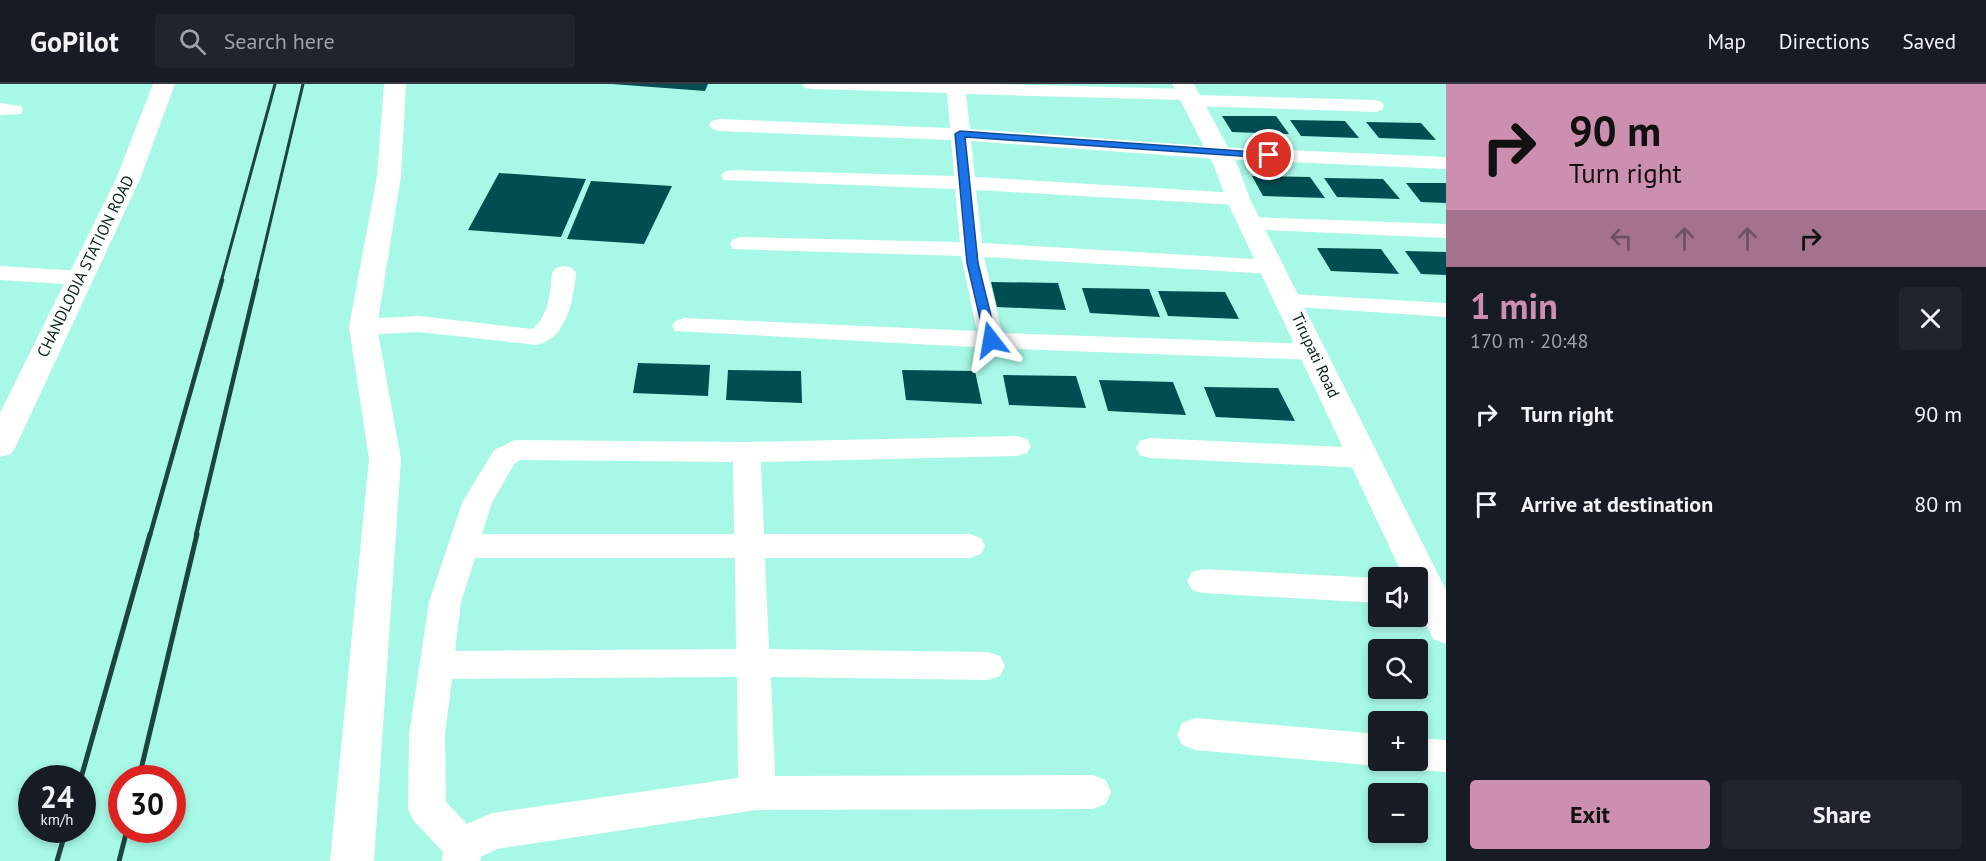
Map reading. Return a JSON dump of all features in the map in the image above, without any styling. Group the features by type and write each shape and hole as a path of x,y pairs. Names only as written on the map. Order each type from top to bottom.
{"street":[{"name":"CHANDLODIA STATION ROAD","path":"0,446 128,179 164,84"},
{"path":"352,861 385,459 363,327 389,176 395,84"},
{"path":"811,84 1188,93 1375,106"},
{"path":"956,88 971,249 991,340"},
{"name":"Tirupati Road","path":"1188,93 1365,458 1413,567"},
{"path":"719,125 960,134 1218,153 1446,163"},
{"path":"731,176 965,183 1238,199"},
{"path":"1252,224 1446,231"},
{"path":"741,244 971,249 1273,267"},
{"path":"0,273 80,278"},
{"path":"363,327 418,324 537,337 545,332 558,313 564,273"},
{"path":"1290,301 1446,310"},
{"path":"684,326 1314,352"},
{"path":"1017,446 747,452 515,450 504,457 477,503 444,602 427,735 427,809 462,854 492,831 757,794 1093,792"},
{"path":"1150,448 1365,458"},
{"path":"747,452 757,794"},
{"path":"463,546 970,546"},
{"path":"1203,581 1368,590"},
{"name":"Tirupati Road","path":"1428,599 1446,628"},
{"path":"436,665 753,663 988,666"},
{"path":"1195,734 1368,749"},
{"path":"1428,755 1446,756"}],"building":[{"path":"612,84 708,84 705,91"},
{"path":"1222,116 1276,116 1289,134 1232,132"},
{"path":"1290,120 1345,121 1359,138 1301,136"},
{"path":"1366,122 1421,123 1436,140 1379,138"},
{"path":"499,173 586,179 561,237 468,230"},
{"path":"1252,176 1310,177 1325,198 1263,196"},
{"path":"1324,178 1383,179 1400,199 1337,197"},
{"path":"591,181 672,186 644,244 567,239"},
{"path":"1406,183 1446,183 1446,203 1421,202"},
{"path":"1317,248 1381,249 1399,274 1331,271"},
{"path":"1405,251 1446,252 1446,275 1421,274"},
{"path":"991,282 1058,283 1066,310 997,307"},
{"path":"1082,288 1149,289 1160,317 1090,313"},
{"path":"1158,291 1225,292 1239,319 1168,316"},
{"path":"638,363 710,365 708,396 633,393"},
{"path":"728,370 801,371 802,403 726,400"},
{"path":"902,370 975,371 982,404 906,400"},
{"path":"1003,375 1076,376 1086,408 1009,405"},
{"path":"1099,380 1173,382 1186,415 1108,411"},
{"path":"1204,387 1278,388 1295,421 1216,417"}],"railway":[{"path":"221,282 275,84"},
{"path":"256,282 303,84"},
{"path":"150,535 222,280"},
{"path":"196,535 257,280"},
{"path":"85,765 150,534"},
{"path":"142,765 197,534"},
{"path":"57,861 62,843"},
{"path":"119,861 124,843"}],"route":[{"path":"991,340 973,263 960,134 1269,155"}]}
